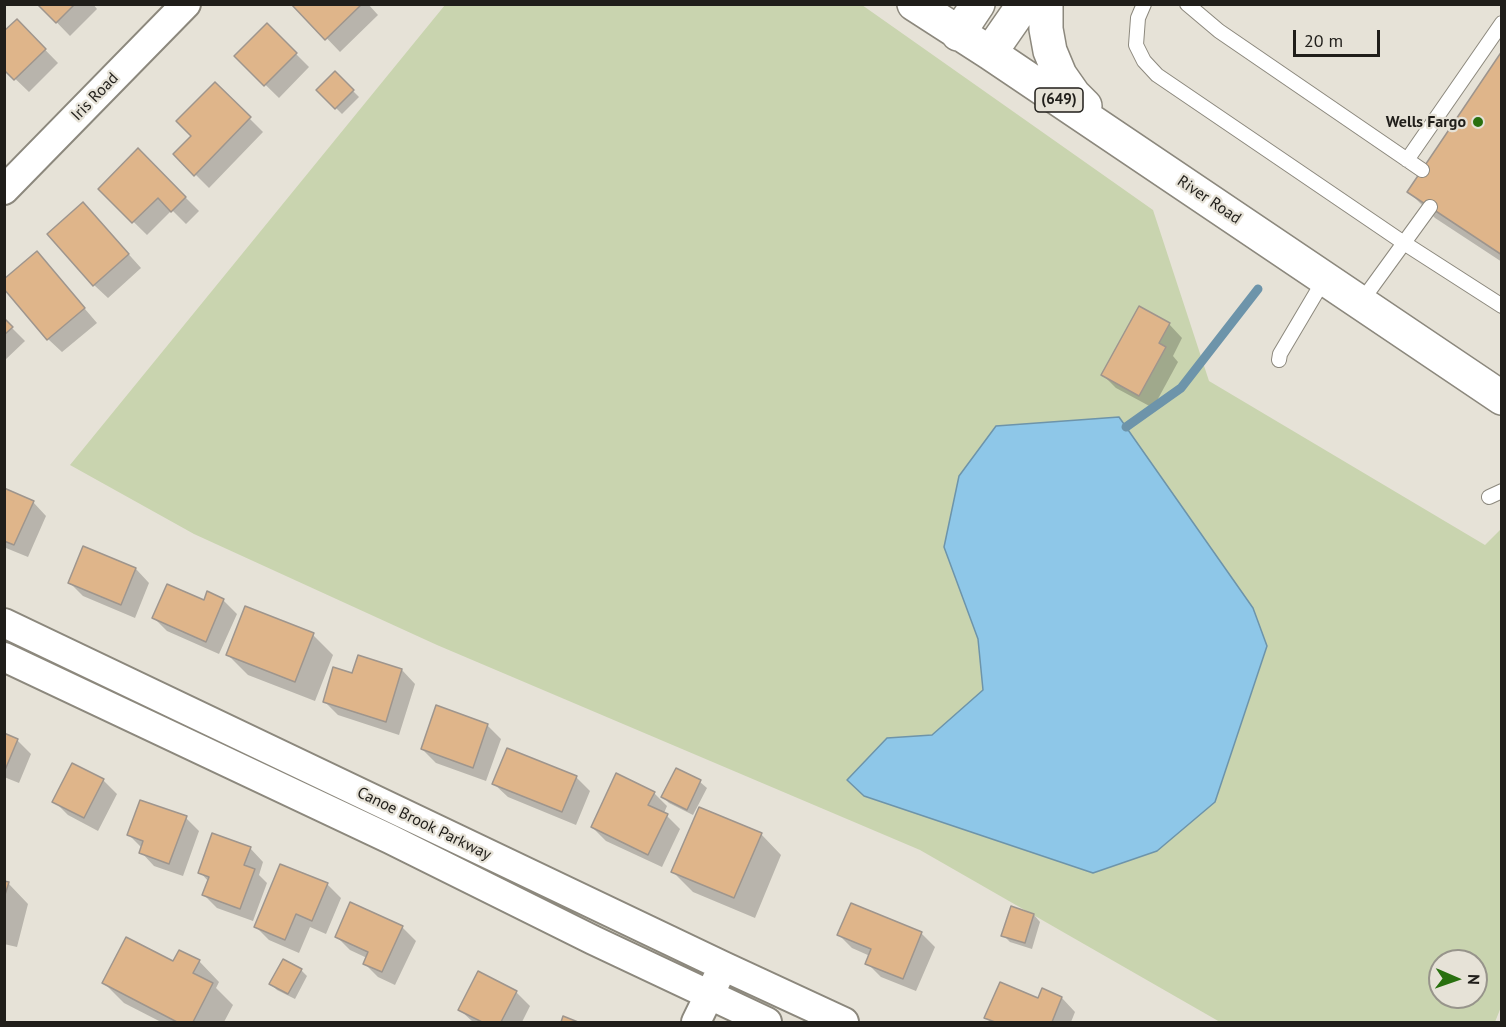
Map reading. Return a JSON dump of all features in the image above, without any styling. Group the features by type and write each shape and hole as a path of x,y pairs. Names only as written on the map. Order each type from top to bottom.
{"main road":[{"name":"River Road","path":"914,4 1502,398"},
{"path":"958,34 978,4"},
{"path":"990,53 1024,4"},
{"path":"1046,4 1046,29 1050,51 1060,75 1074,95 1127,147"}],"street":[{"name":"Iris Road","path":"4,190 186,4"},
{"name":"Canoe Brook Parkway","path":"4,623 844,1023"},
{"name":"Canoe Brook Parkway","path":"4,657 390,839 767,1023"},
{"path":"696,1023 723,966"}],"lane":[{"path":"1144,4 1138,18 1136,45 1144,61 1157,75 1404,243 1502,306"},
{"path":"1187,4 1219,31 1422,170"},
{"path":"1407,160 1502,23"},
{"path":"1361,302 1430,207"},
{"path":"1279,360 1280,354 1325,278"}],"green space":[{"path":"445,5 862,5 1153,210 1209,381 1485,545 1501,529 1501,1007 1495,1022 1220,1022 920,850 437,645 194,534 70,465"}],"water":[{"path":"1119,417 1253,608 1267,646 1215,802 1157,851 1093,873 864,796 847,780 887,738 932,735 983,690 978,639 944,547 959,476 996,426"}],"building":[{"path":"37,4 75,4 56,23"},
{"path":"291,4 362,4 325,40"},
{"path":"17,19 46,49 14,80 4,70 4,31"},
{"path":"267,23 297,53 264,86 234,56"},
{"name":"Wells Fargo","path":"1502,51 1502,255 1407,192"},
{"path":"335,71 354,90 335,109 316,90"},
{"path":"215,82 251,117 194,176 173,154 191,136 176,121"},
{"path":"138,148 186,197 171,212 158,198 132,223 98,189"},
{"path":"83,202 129,254 93,286 47,234"},
{"path":"37,251 85,308 47,340 4,289 4,279"},
{"path":"1139,306 1170,323 1159,343 1166,347 1139,396 1101,375"},
{"path":"4,318 13,327 4,335"},
{"path":"4,488 34,501 14,545 4,541"},
{"path":"83,546 136,568 121,605 68,583"},
{"path":"167,584 204,600 207,591 224,599 206,642 152,618"},
{"path":"245,606 314,633 295,682 226,655"},
{"path":"358,655 402,669 386,722 323,702 333,667 352,673"},
{"path":"436,705 488,724 473,768 421,749"},
{"path":"4,733 18,739 5,770 4,770"},
{"path":"507,748 577,776 562,812 492,784"},
{"path":"72,763 104,779 84,818 52,802"},
{"path":"676,768 701,780 687,810 661,797"},
{"path":"616,773 655,792 648,805 668,814 648,855 591,827"},
{"path":"140,800 187,816 169,864 139,853 143,841 127,835"},
{"path":"699,807 762,833 734,898 671,872"},
{"path":"212,833 251,847 244,865 255,869 240,909 202,895 209,877 198,873"},
{"path":"280,864 328,883 312,921 296,914 285,940 254,927"},
{"path":"4,881 9,882 4,898"},
{"path":"350,902 403,926 382,972 363,964 368,952 335,937"},
{"path":"851,903 922,932 903,979 865,964 871,949 837,935"},
{"path":"1011,906 1034,914 1025,943 1001,936"},
{"path":"126,937 173,961 179,950 200,960 193,973 213,983 193,1022 177,1022 102,983"},
{"path":"283,959 302,969 288,994 269,984"},
{"path":"478,971 517,991 501,1022 482,1022 458,1010"},
{"path":"1000,982 1038,998 1042,988 1062,997 1052,1022 995,1022 984,1018"},
{"path":"563,1016 578,1022 561,1022"}],"waterway":[{"path":"1126,427 1181,388 1258,289"}],"place":[{"name":"Wells Fargo","path":"1478,122"}]}
